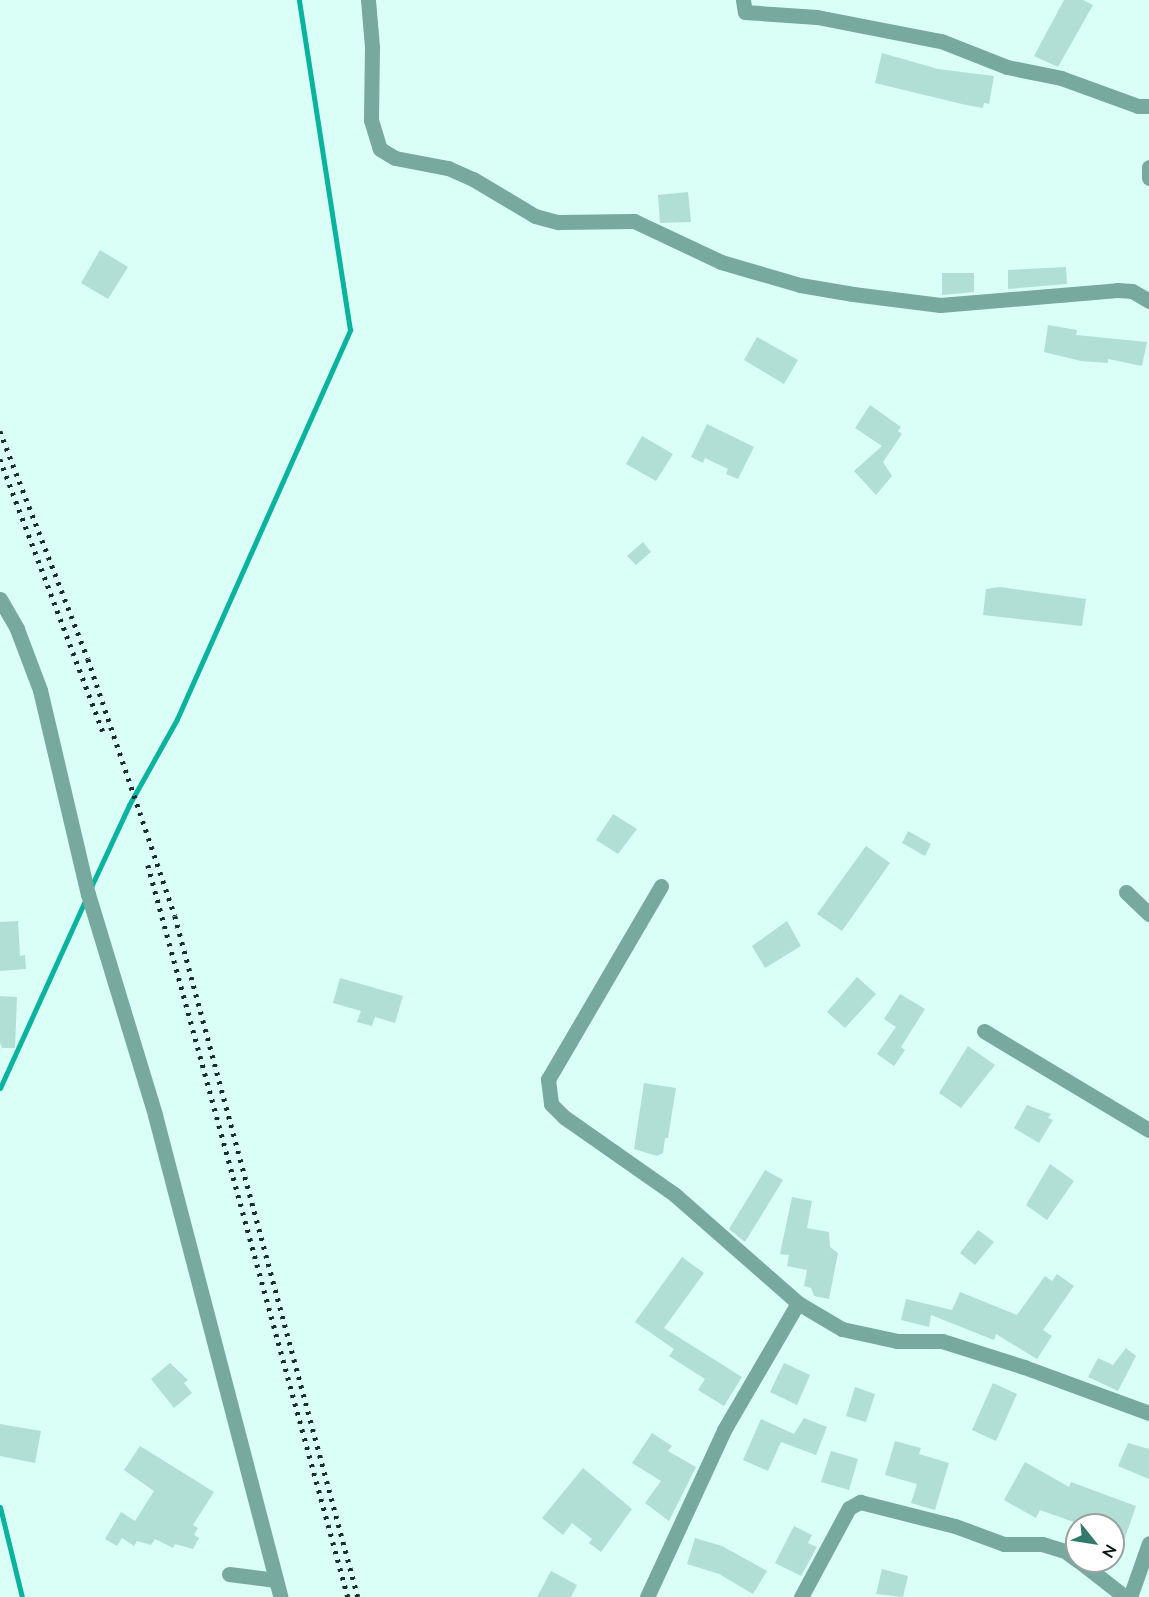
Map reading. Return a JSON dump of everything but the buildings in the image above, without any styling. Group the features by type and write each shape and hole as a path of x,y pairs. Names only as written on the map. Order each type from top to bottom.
{"street":[{"path":"368,0 372,47 371,120 380,148 395,158 448,168 473,178 535,216 558,222 634,221 721,262 800,285 853,294 940,306 1117,290 1132,291 1149,301"},
{"path":"742,0 745,12 817,17 941,41 1007,67 1061,78 1138,106 1149,106"},
{"path":"1149,167 1149,178"},
{"path":"0,599 17,629 40,690 88,894 155,1115 281,1597"},
{"path":"661,886 548,1079 546,1092 564,1117 674,1194 798,1303 842,1329 897,1341 942,1341 1024,1366 1149,1413"},
{"path":"1126,892 1149,914"},
{"path":"984,1030 1149,1130"},
{"path":"647,1597 724,1430 798,1303"},
{"path":"801,1597 849,1508 860,1502 955,1526 1004,1544 1042,1544 1065,1551"},
{"path":"1130,1597 1149,1543"},
{"path":"1095,1573 1125,1597"},
{"path":"229,1574 276,1580"}],"waterway":[{"path":"91,887 129,805 177,719 350,330 299,0"},
{"path":"0,1088 86,898"},
{"path":"0,1507 22,1597"}],"railway":[{"path":"0,431 88,659 175,916 358,1597"},
{"path":"0,459 103,731"},
{"path":"148,865 348,1597"}]}
